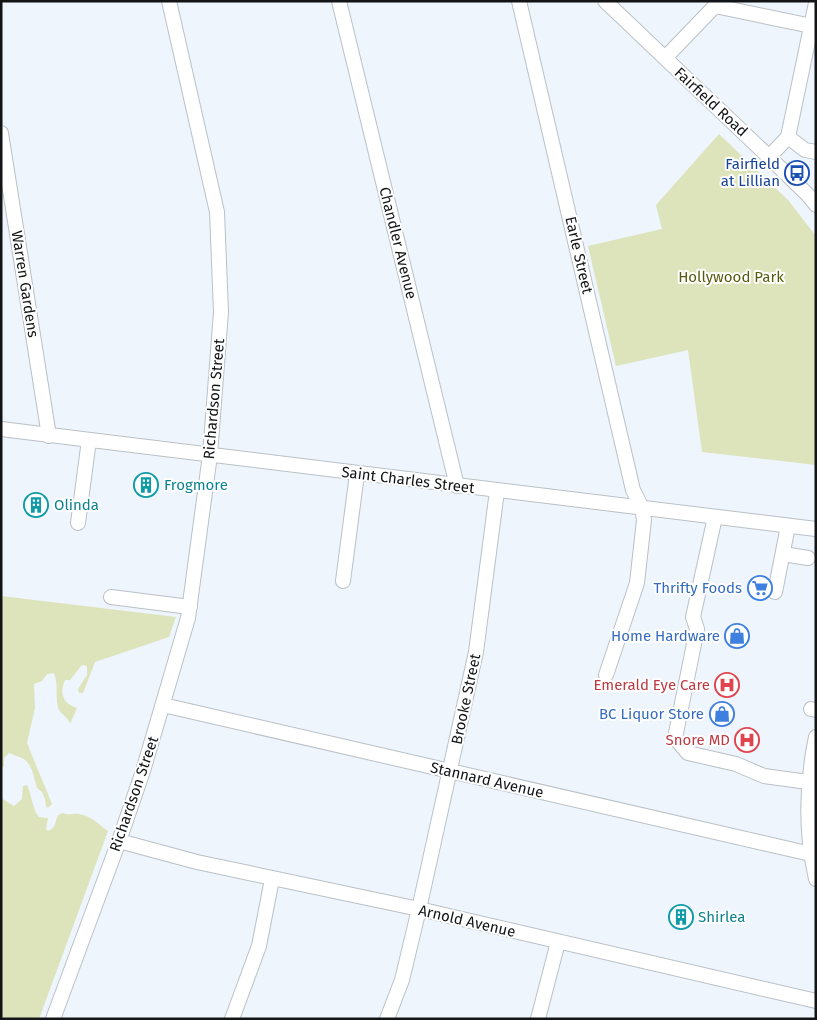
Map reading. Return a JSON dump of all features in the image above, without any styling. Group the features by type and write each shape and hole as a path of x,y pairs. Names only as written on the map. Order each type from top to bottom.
{"street":[{"name":"Richardson Street","path":"53,1019 119,841 163,705 190,607 210,455 221,312 218,212 169,1"},
{"name":"Chandler Avenue","path":"340,1 457,486"},
{"name":"Earle Street","path":"519,1 633,490 642,508"},
{"name":"Fairfield Road","path":"605,1 770,157 816,205"},
{"path":"770,157 788,136 814,26 816,3"},
{"path":"665,58 715,6 814,26"},
{"name":"Warren Gardens","path":"1,133 49,436"},
{"path":"788,136 804,150 816,152"},
{"name":"Saint Charles Street","path":"1,429 816,529"},
{"path":"78,523 89,440"},
{"path":"344,581 357,474"},
{"name":"Brooke Street","path":"388,1019 402,980 476,652 497,491"},
{"path":"606,675 637,583 644,520 642,508"},
{"path":"715,517 693,616 697,629 675,738 688,754 736,764 764,776 808,782"},
{"path":"775,592 788,526"},
{"path":"783,554 808,558"},
{"path":"111,597 190,607"},
{"name":"Stannard Avenue","path":"163,705 813,855"},
{"path":"816,737 808,782 807,806 816,879"},
{"name":"Arnold Avenue","path":"119,841 272,879 419,909 816,1000"},
{"path":"232,1019 258,946 272,879"},
{"path":"538,1019 558,942"}],"green space":[{"name":"Hollywood Park","path":"719,134 788,200 816,236 816,465 702,452 688,350 616,366 588,246 662,229 656,205"},
{"path":"1,596 176,617 169,637 95,662 83,693 79,693 78,689 87,675 87,666 82,665 70,680 65,680 62,694 65,701 77,708 70,724 58,707 54,673 47,674 42,681 34,684 35,708 27,743 52,804 48,808 42,792 37,788 32,770 24,759 9,753 4,758 4,766 1,768"},
{"path":"27,785 37,814 39,817 48,818 46,829 48,831 54,826 58,815 63,813 79,814 88,817 108,831 39,1019 1,1019 1,798 14,806 22,799 23,786"}],"place":[{"name":"Fairfield at Lillian","path":"797,173"},
{"name":"Frogmore","path":"146,485"},
{"name":"Olinda","path":"36,505"},
{"name":"Thrifty Foods","path":"760,588"},
{"name":"Home Hardware","path":"737,636"},
{"name":"Emerald Eye Care","path":"727,685"},
{"name":"BC Liquor Store","path":"722,714"},
{"name":"Snore MD","path":"747,740"},
{"name":"Shirlea","path":"681,917"}]}
